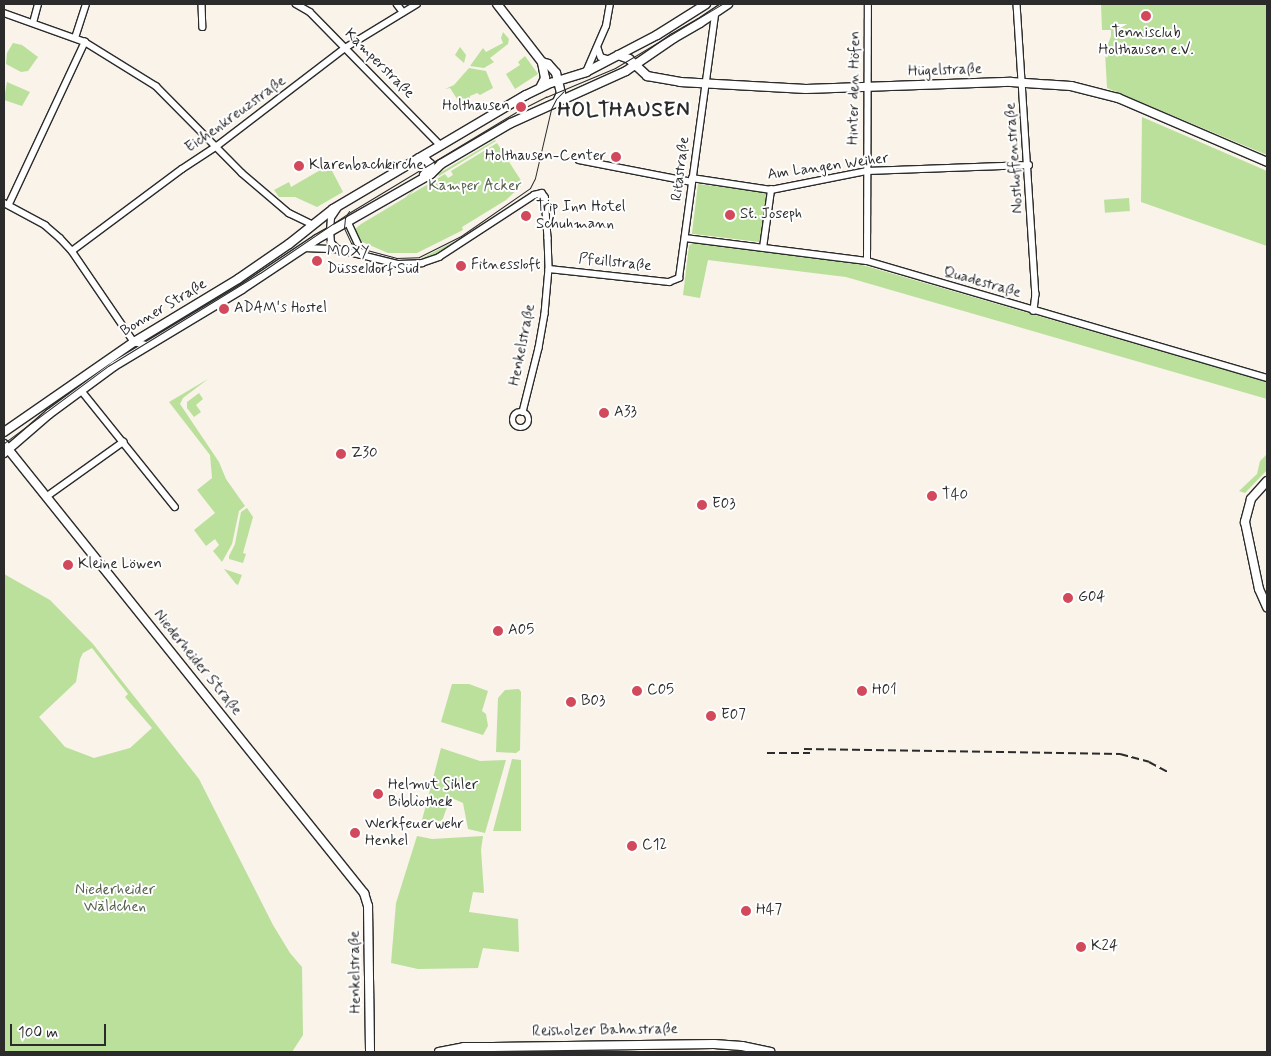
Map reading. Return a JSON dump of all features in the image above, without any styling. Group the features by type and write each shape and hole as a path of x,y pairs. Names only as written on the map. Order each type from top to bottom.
{"main road":[{"path":"496,4 542,62 545,78 542,86"},
{"name":"Bonner Straße","path":"4,432 134,342 238,279 290,244 312,224 333,209 337,209 542,86 586,72 610,60 657,36 706,4"},
{"path":"714,4 715,14"},
{"name":"Bonner Straße","path":"5,449 81,390 146,345 423,176 431,174 441,164 511,123 635,65 728,4"},
{"name":"Hügelstraße","path":"618,55 629,59 640,71 652,77 705,83 806,89 1023,82 1071,86 1115,97 1267,162"},
{"path":"542,62 548,64 559,80 561,95 557,102"},
{"path":"420,158 430,164 429,170 423,176"},
{"name":"Niederheider Straße","path":"5,449 46,497 364,893"},
{"path":"1267,481 1251,499 1245,522 1261,595 1267,607"},
{"name":"Henkelstraße","path":"364,893 368,906 370,1052"},
{"name":"Reisholzer Bahnstraße","path":"439,1052 483,1047 714,1044 742,1046 770,1052"}],"street":[{"path":"33,23 38,4"},
{"path":"75,38 86,4"},
{"path":"202,4 203,27"},
{"name":"Kamperstraße","path":"296,4 310,12 441,146"},
{"path":"397,4 403,12"},
{"name":"Eichenkreuzstraße","path":"72,251 182,169 217,146 345,48 417,4"},
{"path":"586,72 606,26 610,4"},
{"name":"Hinter den Höfen","path":"866,262 868,4"},
{"name":"Nosthoffenstraße","path":"1017,4 1029,165 1036,302 1034,311"},
{"path":"4,13 85,42 156,86 217,146 242,174 297,218 312,224"},
{"name":"Ritastraße","path":"677,280 685,238 715,14"},
{"path":"700,24 709,24 712,31"},
{"path":"85,42 6,204 45,225 72,251 134,342 146,345"},
{"path":"598,46 601,57 610,60"},
{"name":"Am Langen Weiher","path":"579,160 692,180 771,190 867,171 1029,165"},
{"path":"763,248 771,190"},
{"name":"Henkelstraße","path":"363,254 398,264 415,264 431,260 471,238 534,195 543,194 546,200 549,269 543,331 523,412"},
{"path":"337,209 331,218 330,232 331,242 337,249"},
{"path":"348,222 363,254"},
{"name":"Quadestraße","path":"685,238 866,262 1267,378"},
{"path":"304,248 337,249 363,254"},
{"name":"Pfeillstraße","path":"549,269 670,282 677,280"},
{"path":"81,390 175,506"},
{"path":"46,497 123,442"}],"green space":[{"path":"1101,4 1267,4 1267,155 1107,88 1105,52 1111,36 1111,30 1102,30"},
{"path":"503,32 509,39 508,44 490,58 494,62 484,68 470,66 483,48 486,52 503,43 501,38"},
{"path":"13,43 22,45 38,57 28,71 21,72 6,64 7,53"},
{"path":"460,47 466,55 464,63 455,55"},
{"path":"525,56 538,74 515,89 506,74 520,65 518,62"},
{"path":"469,68 486,71 493,88 480,95 477,93 470,96 469,102 461,105 450,88 445,89 454,85"},
{"path":"7,82 30,92 22,106 4,100"},
{"path":"1142,117 1267,171 1267,246 1141,202"},
{"path":"496,141 439,176 438,174"},
{"name":"Kamper Acker","path":"497,143 522,182 519,184 521,186 506,200 462,227 463,230 417,253 388,253 360,241 353,231 361,224 445,174 448,178 453,175 451,171"},
{"path":"329,165 343,192 317,207 295,197 279,197 274,190 289,182 291,187"},
{"path":"698,184 769,193 763,242 692,234"},
{"path":"414,189 415,190 376,229"},
{"path":"1129,198 1130,211 1105,213 1104,200"},
{"path":"463,237 463,239 437,255 420,259"},
{"path":"692,243 859,264 1267,382 1267,399 846,277 708,260 700,298 683,295 689,246"},
{"path":"208,379 183,398 180,404 219,462 226,479 245,506 239,511 232,544 222,562 213,551 219,545 215,539 206,546 194,530 215,513 197,490 212,478 210,455 169,402"},
{"path":"199,393 203,399 196,405 201,412 194,417 187,408 187,402"},
{"path":"1267,454 1267,470 1245,493 1239,491 1257,474 1260,461"},
{"path":"247,508 253,517 243,553 246,554 243,563 229,559 229,556 235,544 241,512"},
{"path":"224,569 242,575 238,585 236,584"},
{"name":"Niederheider Wäldchen","path":"4,574 50,600 93,644 199,779 273,925 290,953 302,967 303,1035 292,1052 4,1052","holes":["92,648 128,694 125,697 152,728 130,748 94,758 65,747 39,717 76,682 80,659 83,653"]},
{"path":"452,684 469,684 488,691 482,711 486,714 488,726 483,735 441,722"},
{"path":"519,689 521,692 520,750 516,753 496,752 498,698 505,690"},
{"path":"441,748 480,761 506,760 485,833 468,829 463,803 454,799 450,799 442,821 422,820"},
{"path":"512,759 521,760 521,831 493,831"},
{"path":"417,836 432,839 483,836 481,850 484,893 473,892 469,912 518,919 519,952 483,948 478,968 418,969 391,963 396,903"}],"tram line":[{"path":"4,443 108,366 260,273 347,214 516,112 546,97 615,68 722,4"},
{"path":"349,211 345,218 344,228 351,243 363,249 396,258 419,257 461,236 530,188 535,178 551,109 556,99 564,91"}],"railway":[{"path":"804,749 1120,754 1149,762 1168,772"},
{"path":"767,753 810,753"}],"place":[{"name":"Tennisclub Holthausen e.V.","path":"1146,16"},
{"name":"Holthausen","path":"521,107"},
{"name":"Holthausen-Center","path":"616,157"},
{"name":"Klarenbachkirche","path":"299,166"},
{"name":"St. Joseph","path":"730,215"},
{"name":"Trip Inn Hotel Schuhmann","path":"526,216"},
{"name":"MOXY Düsseldorf Süd","path":"317,261"},
{"name":"Fitnessloft","path":"461,266"},
{"name":"ADAM's Hostel","path":"224,309"},
{"name":"A33","path":"604,413"},
{"name":"Z30","path":"341,454"},
{"name":"T40","path":"932,496"},
{"name":"E03","path":"702,505"},
{"name":"Kleine Löwen","path":"68,565"},
{"name":"G04","path":"1068,598"},
{"name":"A05","path":"498,631"},
{"name":"C05","path":"637,691"},
{"name":"H01","path":"862,691"},
{"name":"B03","path":"571,702"},
{"name":"E07","path":"711,716"},
{"name":"Helmut Sihler Bibliothek","path":"378,794"},
{"name":"Werkfeuerwehr Henkel","path":"355,833"},
{"name":"C12","path":"632,846"},
{"name":"H47","path":"746,911"},
{"name":"K24","path":"1081,947"}],"district":[{"name":"HOLTHAUSEN","path":"624,110"}]}
